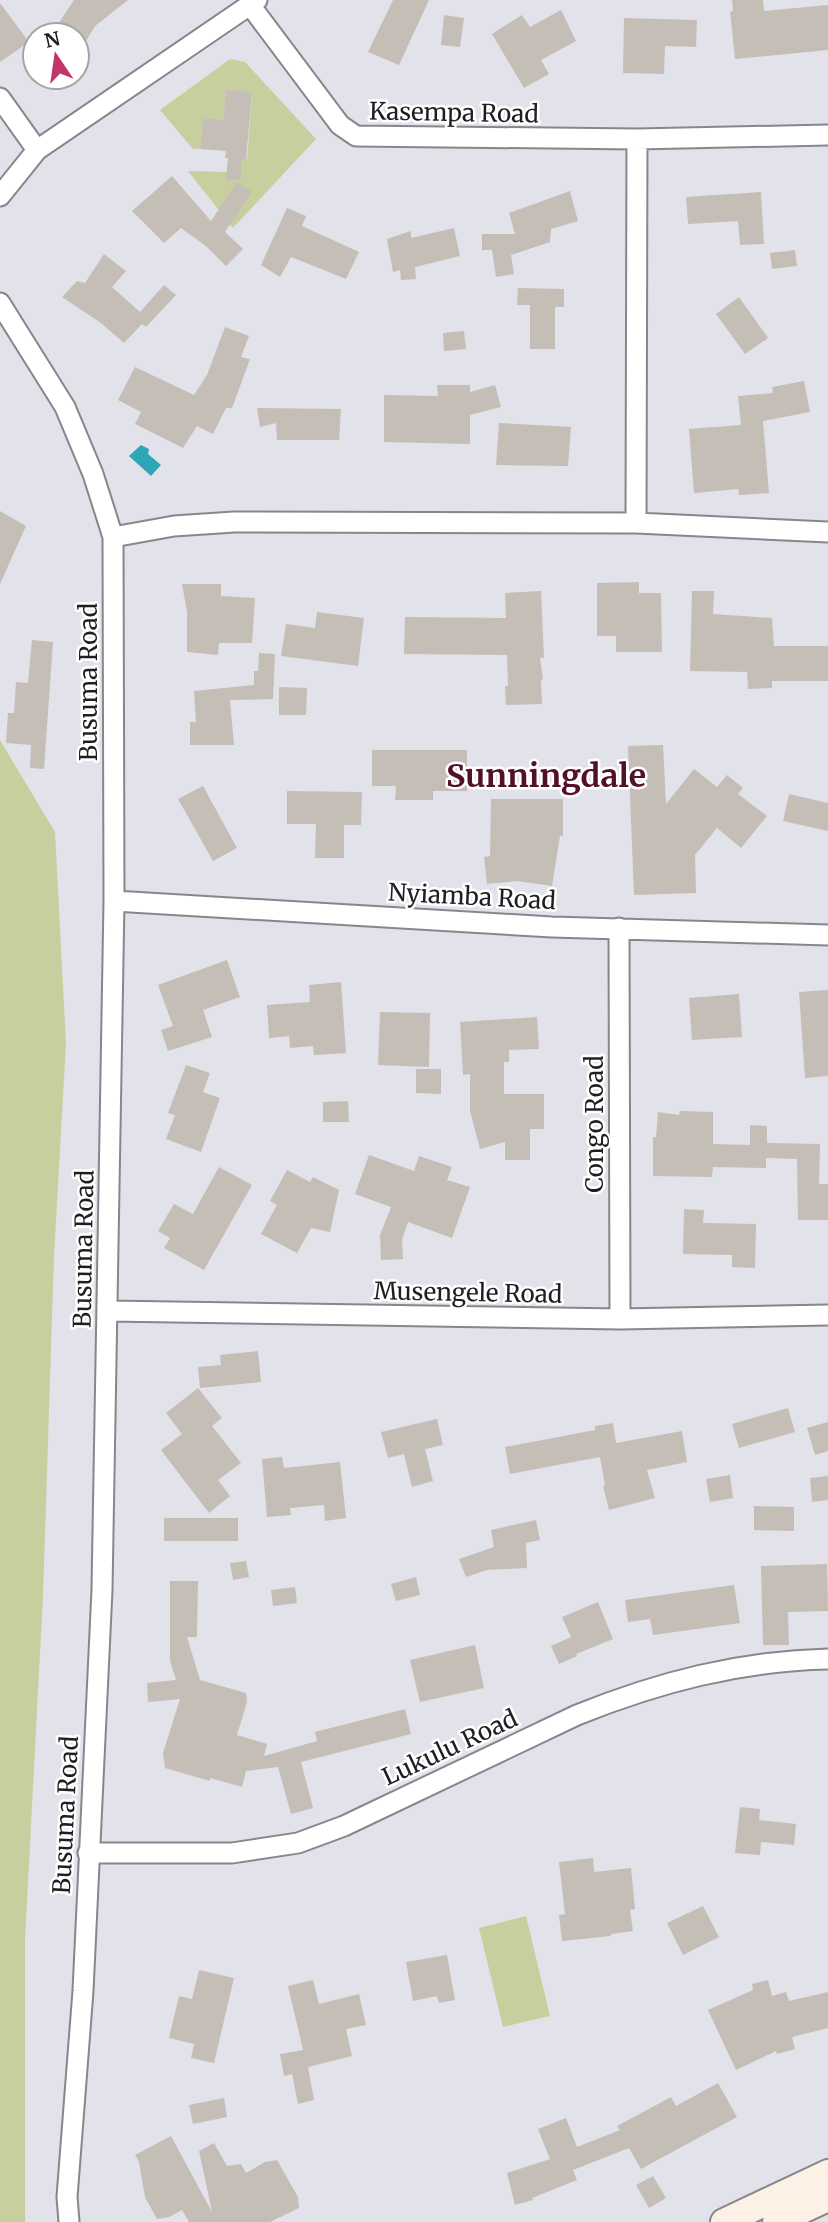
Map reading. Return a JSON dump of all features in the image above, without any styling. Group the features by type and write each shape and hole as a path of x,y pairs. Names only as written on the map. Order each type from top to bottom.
{"main road":[{"path":"724,2222 828,2173"},
{"path":"776,2222 828,2197"}],"street":[{"name":"Kasempa Road","path":"253,3 340,125 356,136 637,139 828,135"},
{"path":"5,190 37,150 253,3"},
{"path":"0,98 37,150"},
{"path":"636,523 637,139"},
{"name":"Busuma Road","path":"0,303 65,407 93,474 113,537 114,901 102,1590 83,1991 67,2197 69,2222"},
{"path":"113,537 174,526 234,522 636,523 828,532"},
{"name":"Nyiamba Road","path":"114,901 552,927 828,935"},
{"name":"Congo Road","path":"618,928 620,1319"},
{"name":"Musengele Road","path":"108,1311 620,1319 828,1315"},
{"name":"Lukulu Road","path":"88,1853 232,1853 298,1843 344,1826 614,1700 718,1670 756,1663 828,1659"}],"green space":[{"path":"230,59 245,62 316,139 233,228 188,171 227,172 241,180 242,159 247,159 252,93 226,90 223,120 203,118 200,149 193,149 160,110"},
{"path":"0,740 55,832 66,1044 54,1256 43,1596 25,1940 25,2222 0,2222"},
{"path":"526,1916 550,2016 503,2027 479,1928"}],"water":[{"path":"141,445 149,449 148,454 161,465 151,476 129,456"}],"building":[{"path":"74,0 128,0 95,26 91,33 91,21 60,21"},
{"path":"393,0 429,0 399,65 368,52"},
{"path":"732,0 763,0 764,11 828,5 828,50 735,59 730,12 733,11"},
{"path":"0,3 21,31 21,48 0,62"},
{"path":"561,10 576,41 541,60 549,74 524,88 492,34 522,15 530,27"},
{"path":"444,15 464,18 460,47 441,45"},
{"path":"624,18 697,20 696,47 665,46 664,74 623,73"},
{"path":"226,90 252,92 246,160 242,159 241,180 226,179 226,151 200,149 203,118 223,120"},
{"path":"172,176 211,221 237,182 252,192 225,232 243,249 226,266 207,247 181,228 164,243 132,211"},
{"path":"570,191 578,221 551,229 550,242 511,255 514,274 496,277 492,250 482,250 482,234 515,234 509,213"},
{"path":"761,192 764,244 740,245 738,221 688,224 686,197"},
{"path":"287,208 306,216 302,226 359,252 346,279 291,257 280,277 261,265"},
{"path":"454,228 460,256 415,267 416,279 401,280 400,270 393,272 387,239 411,231 411,238"},
{"path":"795,250 797,266 772,269 770,253"},
{"path":"104,254 126,271 112,287 140,312 164,285 176,295 146,327 142,324 124,343 101,323 62,297 77,281 85,283"},
{"path":"518,288 564,289 564,307 555,307 555,349 530,349 530,305 517,305"},
{"path":"739,297 768,338 745,354 716,314"},
{"path":"225,327 249,336 241,357 250,359 232,408 226,408 213,434 197,426 183,448 135,424 141,412 118,400 135,367 194,395 207,375"},
{"path":"464,331 466,349 444,351 443,333"},
{"path":"804,381 810,412 763,421 769,493 739,495 738,489 694,493 689,429 741,425 738,396 773,393 772,387"},
{"path":"437,385 470,385 470,392 495,385 501,407 470,415 470,444 384,442 384,395 438,396"},
{"path":"257,408 341,409 339,440 277,440 276,423 260,427"},
{"path":"499,423 571,427 568,466 496,465"},
{"path":"0,511 26,526 0,584"},
{"path":"639,582 639,593 661,593 662,652 616,652 616,636 597,636 597,583"},
{"path":"182,584 221,584 221,596 255,598 252,643 219,643 218,655 187,652 187,612"},
{"path":"541,591 544,658 540,658 542,704 506,705 507,655 404,654 405,617 506,618 505,593"},
{"path":"692,591 714,591 713,614 772,618 774,646 828,646 828,681 772,681 772,688 748,689 747,672 690,671"},
{"path":"317,612 364,618 358,666 281,656 286,624 315,628"},
{"path":"32,640 53,642 44,769 30,768 31,745 6,743 8,713 14,713 16,682 28,683"},
{"path":"259,653 275,654 273,699 230,700 234,745 190,745 190,722 196,722 194,691 254,685 254,671 258,671"},
{"path":"279,687 307,688 306,715 279,715"},
{"path":"663,745 666,804 694,769 717,787 727,775 743,788 738,794 767,816 741,848 717,828 695,855 696,893 634,895 628,746"},
{"path":"372,750 467,750 467,791 433,791 433,800 395,800 396,786 372,786"},
{"path":"203,786 237,848 213,861 178,799"},
{"path":"287,791 362,792 361,825 344,825 344,858 315,858 316,824 287,824"},
{"path":"789,794 828,803 828,831 783,821"},
{"path":"491,799 563,799 563,836 560,836 552,886 517,881 487,884 484,857 490,856"},
{"path":"227,960 240,997 203,1010 212,1037 168,1051 161,1030 173,1026 158,985"},
{"path":"341,982 346,1053 314,1055 313,1046 290,1048 289,1036 269,1038 267,1005 310,1002 309,985"},
{"path":"828,990 828,1076 805,1078 799,992"},
{"path":"739,994 742,1037 692,1040 689,998"},
{"path":"380,1012 430,1013 429,1067 378,1065"},
{"path":"537,1017 539,1049 509,1050 509,1062 504,1062 504,1094 544,1094 544,1129 530,1129 530,1160 505,1160 505,1142 480,1149 470,1111 470,1074 463,1075 460,1022"},
{"path":"186,1065 210,1073 203,1092 220,1098 201,1152 166,1139 175,1115 168,1113"},
{"path":"416,1069 441,1069 441,1094 416,1093"},
{"path":"348,1101 349,1122 323,1122 323,1102"},
{"path":"680,1111 713,1112 713,1144 750,1145 750,1125 767,1126 767,1143 820,1144 819,1184 828,1184 828,1220 798,1220 797,1159 766,1158 766,1168 713,1167 712,1177 653,1176 653,1137 656,1137 658,1112 679,1115"},
{"path":"369,1155 414,1171 419,1156 452,1167 447,1180 470,1187 452,1238 408,1222 402,1240 403,1259 381,1260 380,1235 391,1207 355,1194"},
{"path":"219,1167 252,1185 204,1270 164,1248 170,1238 158,1231 174,1204 193,1214"},
{"path":"287,1170 310,1182 313,1177 339,1190 330,1232 311,1228 297,1253 261,1234 277,1205 270,1201"},
{"path":"684,1209 704,1210 703,1223 756,1224 755,1268 732,1267 732,1255 683,1254"},
{"path":"258,1351 261,1382 200,1388 198,1367 221,1365 220,1355"},
{"path":"198,1388 222,1418 212,1426 241,1463 218,1480 230,1496 209,1513 161,1450 182,1434 166,1413"},
{"path":"788,1408 795,1432 739,1448 732,1424"},
{"path":"437,1419 443,1445 425,1449 433,1481 412,1487 404,1454 388,1458 381,1432"},
{"path":"828,1422 828,1451 815,1455 807,1428"},
{"path":"613,1423 616,1443 682,1431 687,1462 647,1470 655,1498 609,1510 600,1457 510,1474 505,1447 595,1430 595,1426"},
{"path":"282,1457 284,1468 340,1462 346,1518 325,1521 324,1505 290,1508 291,1515 267,1517 262,1459"},
{"path":"730,1475 733,1498 710,1502 706,1479"},
{"path":"828,1476 828,1500 812,1502 810,1478"},
{"path":"754,1506 794,1507 794,1531 754,1530"},
{"path":"164,1518 238,1518 238,1541 164,1541"},
{"path":"536,1520 540,1540 526,1543 527,1568 487,1570 466,1577 459,1559 494,1547 491,1530"},
{"path":"246,1561 249,1577 233,1580 230,1563"},
{"path":"827,1564 828,1611 788,1612 789,1645 763,1645 761,1566"},
{"path":"416,1577 420,1595 396,1601 391,1584"},
{"path":"170,1581 198,1581 197,1637 187,1637 200,1680 246,1693 247,1702 237,1735 267,1744 264,1756 317,1741 315,1732 405,1709 411,1734 301,1762 313,1808 291,1814 278,1767 246,1771 242,1787 165,1768 163,1753 180,1699 148,1702 147,1683 176,1680 170,1661"},
{"path":"734,1585 740,1623 653,1635 650,1619 628,1622 625,1600"},
{"path":"295,1587 297,1603 273,1606 271,1590"},
{"path":"598,1602 613,1639 559,1664 551,1646 571,1637 562,1617"},
{"path":"475,1645 484,1688 420,1702 410,1660"},
{"path":"740,1807 760,1809 759,1820 796,1824 794,1845 761,1842 760,1855 735,1853"},
{"path":"593,1858 594,1872 631,1868 635,1909 630,1910 633,1931 562,1941 559,1915 565,1914 559,1862"},
{"path":"703,1906 719,1937 683,1955 667,1923"},
{"path":"447,1955 455,2000 439,2003 437,1996 413,2001 406,1962"},
{"path":"199,1970 234,1978 214,2063 191,2058 194,2044 169,2038 179,1996 192,1999"},
{"path":"313,1980 319,2004 359,1994 366,2025 346,2029 352,2056 308,2067 314,2100 298,2104 292,2074 284,2076 280,2054 303,2050 288,1986"},
{"path":"768,1980 772,1996 786,1992 789,2001 828,1992 828,2028 792,2037 795,2049 777,2054 776,2051 736,2070 708,2010 753,1990 752,1984"},
{"path":"718,2083 737,2117 641,2169 629,2148 573,2170 577,2180 515,2205 507,2173 550,2159 538,2129 566,2118 577,2147 620,2130 617,2126 671,2097 676,2106"},
{"path":"224,2098 227,2117 193,2124 189,2105"},
{"path":"171,2136 212,2212 199,2151 214,2143 227,2166 241,2164 246,2173 265,2162 277,2160 298,2197 299,2208 270,2222 189,2222 182,2210 169,2217 157,2219 145,2197 139,2162 135,2155"},
{"path":"653,2176 666,2198 649,2208 636,2185"}],"district":[{"name":"Sunningdale","path":"546,776"}]}
